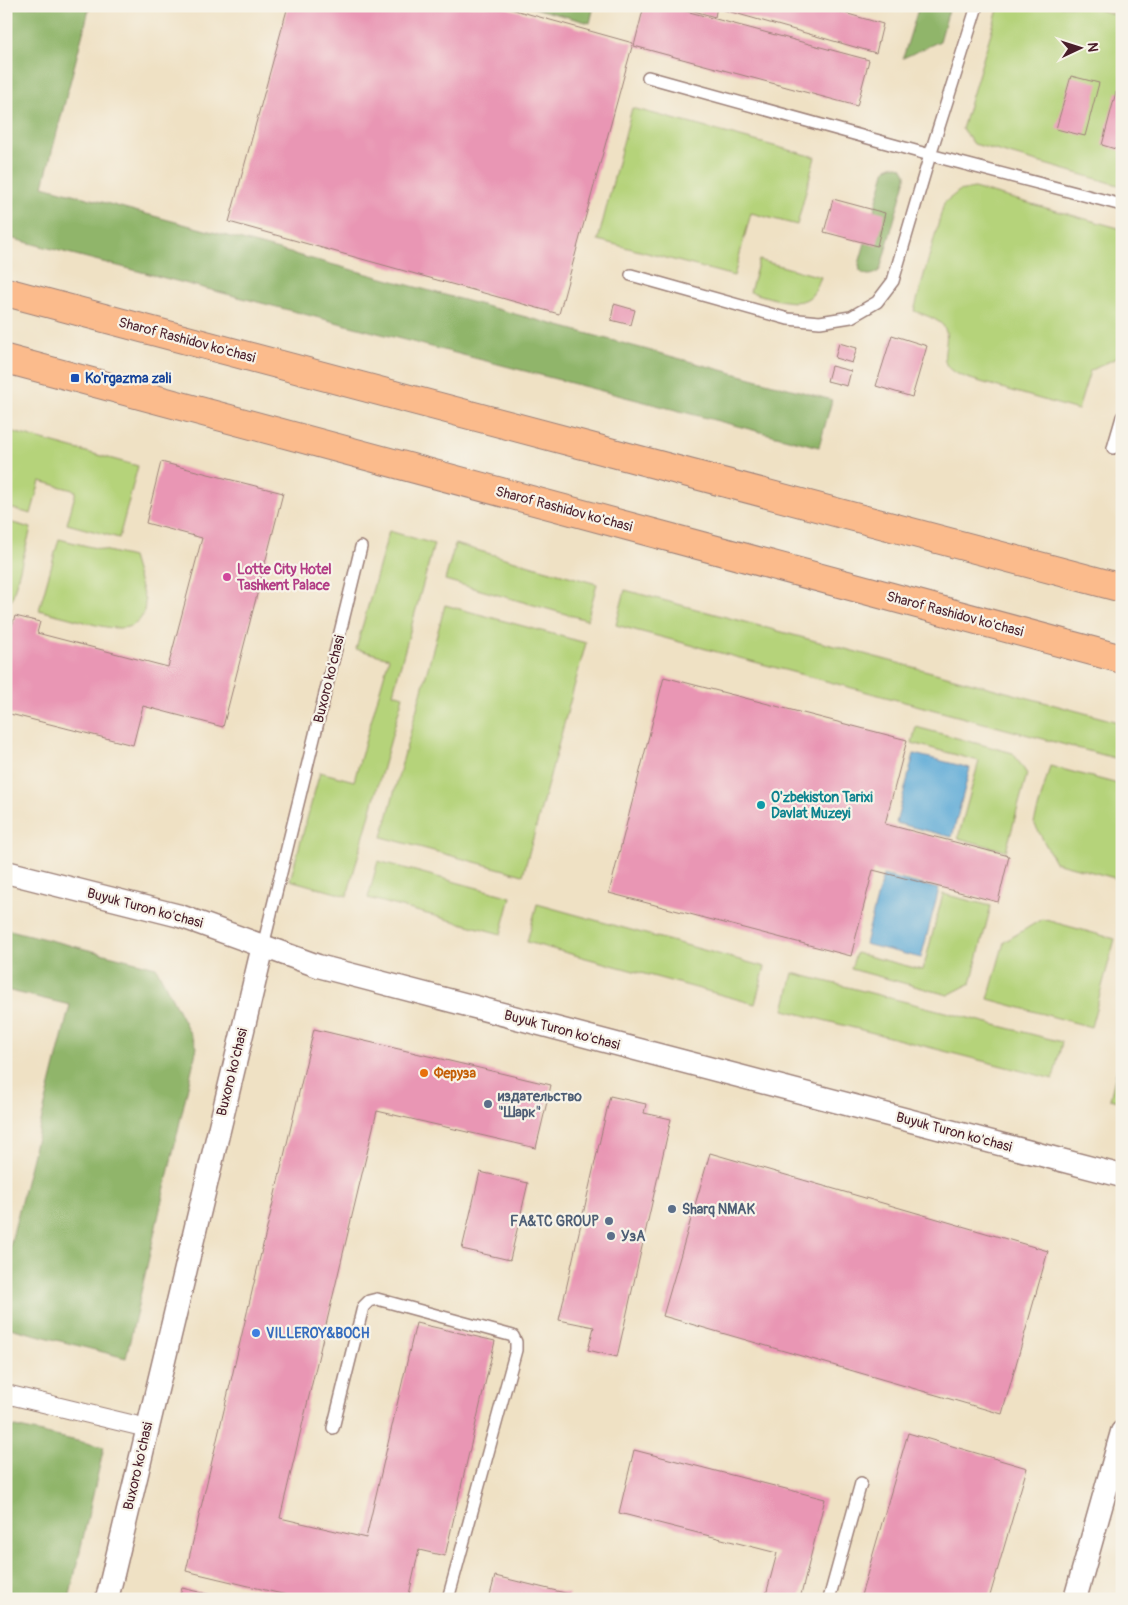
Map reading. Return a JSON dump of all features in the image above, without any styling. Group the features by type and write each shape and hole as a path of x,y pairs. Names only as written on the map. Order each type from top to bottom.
{"main road":[{"name":"Sharof Rashidov ko'chasi","path":"6,292 1122,588"},
{"name":"Sharof Rashidov ko'chasi","path":"6,360 1122,659"}],"street":[{"name":"Buyuk Turon ko'chasi","path":"6,872 180,916 318,966 1122,1176"},
{"name":"Buxoro ko'chasi","path":"107,1599 263,946"},
{"path":"6,1394 147,1428"},
{"path":"1075,1599 1122,1432"}],"lane":[{"path":"631,275 788,319 820,322 850,317 876,302 893,281 977,6"},
{"path":"648,76 930,155 1122,205"},
{"path":"1113,448 1122,417"},
{"name":"Buxoro ko'chasi","path":"263,946 361,547"},
{"path":"333,1428 363,1307 369,1301 377,1299 512,1336 516,1342 516,1350 448,1599"},
{"path":"828,1599 861,1483"}],"green space":[{"path":"6,6 90,6 43,186 832,400 819,447 6,237"},
{"path":"527,6 594,6 590,23"},
{"path":"919,6 950,6 940,41 903,58"},
{"path":"999,6 1087,6 1122,17 1122,186 974,144 962,129"},
{"path":"632,108 815,157 797,225 751,213 734,276 598,240"},
{"path":"894,165 902,167 906,178 880,270 873,275 867,275 860,271 859,264 885,172 887,168"},
{"path":"974,188 1122,229 1122,355 1090,371 1078,410 967,378 953,372 945,361 946,332 944,327 939,322 914,311 944,203 959,191"},
{"path":"759,260 821,277 812,295 806,299 791,302 774,299 750,292"},
{"path":"6,430 138,466 119,538 67,524 76,491 40,481 31,514 6,507"},
{"path":"9,522 31,528 12,599 6,598 6,534"},
{"path":"389,531 434,544 393,693 403,696 347,896 290,880 320,772 354,781 389,658 356,649"},
{"path":"59,539 132,557 145,601 143,613 138,621 131,626 111,628 39,610"},
{"path":"455,544 597,584 587,620 445,580"},
{"path":"625,590 1122,723 1122,760 616,625"},
{"path":"445,605 586,643 523,875 382,837"},
{"path":"916,727 1013,753 1027,774 1006,851 958,838 979,761 912,743"},
{"path":"1050,766 1122,785 1122,880 1055,862 1034,823"},
{"path":"378,861 511,897 501,934 368,898"},
{"path":"943,894 991,906 971,983 948,995 851,969 856,953 923,970"},
{"path":"537,904 765,967 755,1004 527,942"},
{"path":"1042,919 1115,939 1091,1027 988,999 1004,942"},
{"path":"6,929 156,967 197,1047 126,1358 6,1327 6,1262 70,1005 6,990"},
{"path":"793,973 1062,1042 1053,1079 784,1010"},
{"path":"1120,1057 1122,1058 1122,1102 1110,1099"},
{"path":"6,1425 104,1447 69,1599 6,1599"}],"water":[{"path":"914,754 970,768 952,837 896,823"},
{"path":"883,875 939,889 921,958 865,944"}],"building":[{"path":"288,6 500,6 633,43 559,314 229,222"},
{"path":"644,6 667,6 869,60 857,106 634,46"},
{"path":"677,6 717,6 715,17"},
{"path":"725,6 820,6 883,24 876,53 724,10"},
{"path":"1071,76 1099,83 1085,136 1056,129"},
{"path":"1116,92 1122,93 1122,151 1102,145"},
{"path":"833,199 885,213 877,246 824,232"},
{"path":"614,304 635,310 631,325 611,320"},
{"path":"892,335 927,346 912,397 876,386"},
{"path":"839,343 857,348 852,363 835,358"},
{"path":"831,366 851,371 847,386 827,381"},
{"name":"Lotte City Hotel Tashkent Palace","path":"161,462 283,493 223,727 143,706 133,745 6,713 6,625 12,626 15,616 40,622 37,633 168,667 202,538 146,523"},
{"name":"O'zbekiston Tarixi Davlat Muzeyi","path":"664,677 907,740 885,824 1009,856 998,902 873,870 851,956 609,893"},
{"path":"314,1029 551,1085 536,1148 377,1111 280,1518 366,1538 416,1323 495,1341 445,1556 419,1550 408,1599 303,1599 186,1571"},
{"name":"УзА","path":"610,1096 646,1104 644,1113 671,1119 617,1357 588,1350 594,1327 559,1320"},
{"path":"710,1153 1048,1251 1002,1414 663,1316"},
{"path":"480,1172 528,1183 510,1260 462,1249"},
{"path":"908,1433 1027,1468 989,1599 860,1599"},
{"path":"634,1450 825,1499 800,1599 782,1599 766,1595 777,1553 619,1513"},
{"path":"495,1576 569,1594 568,1599 489,1599"},
{"path":"182,1588 224,1598 224,1599 179,1599"}],"place":[{"name":"Ko'rgazma zali","path":"75,378"},
{"name":"Lotte City Hotel Tashkent Palace","path":"227,577"},
{"name":"O'zbekiston Tarixi Davlat Muzeyi","path":"761,805"},
{"name":"Феруза","path":"424,1073"},
{"name":"издательство \"Шарк\"","path":"488,1104"},
{"name":"Sharq NMAK","path":"672,1209"},
{"name":"FA&TC GROUP","path":"609,1221"},
{"name":"УзА","path":"611,1236"},
{"name":"VILLEROY&BOCH","path":"256,1333"}]}
